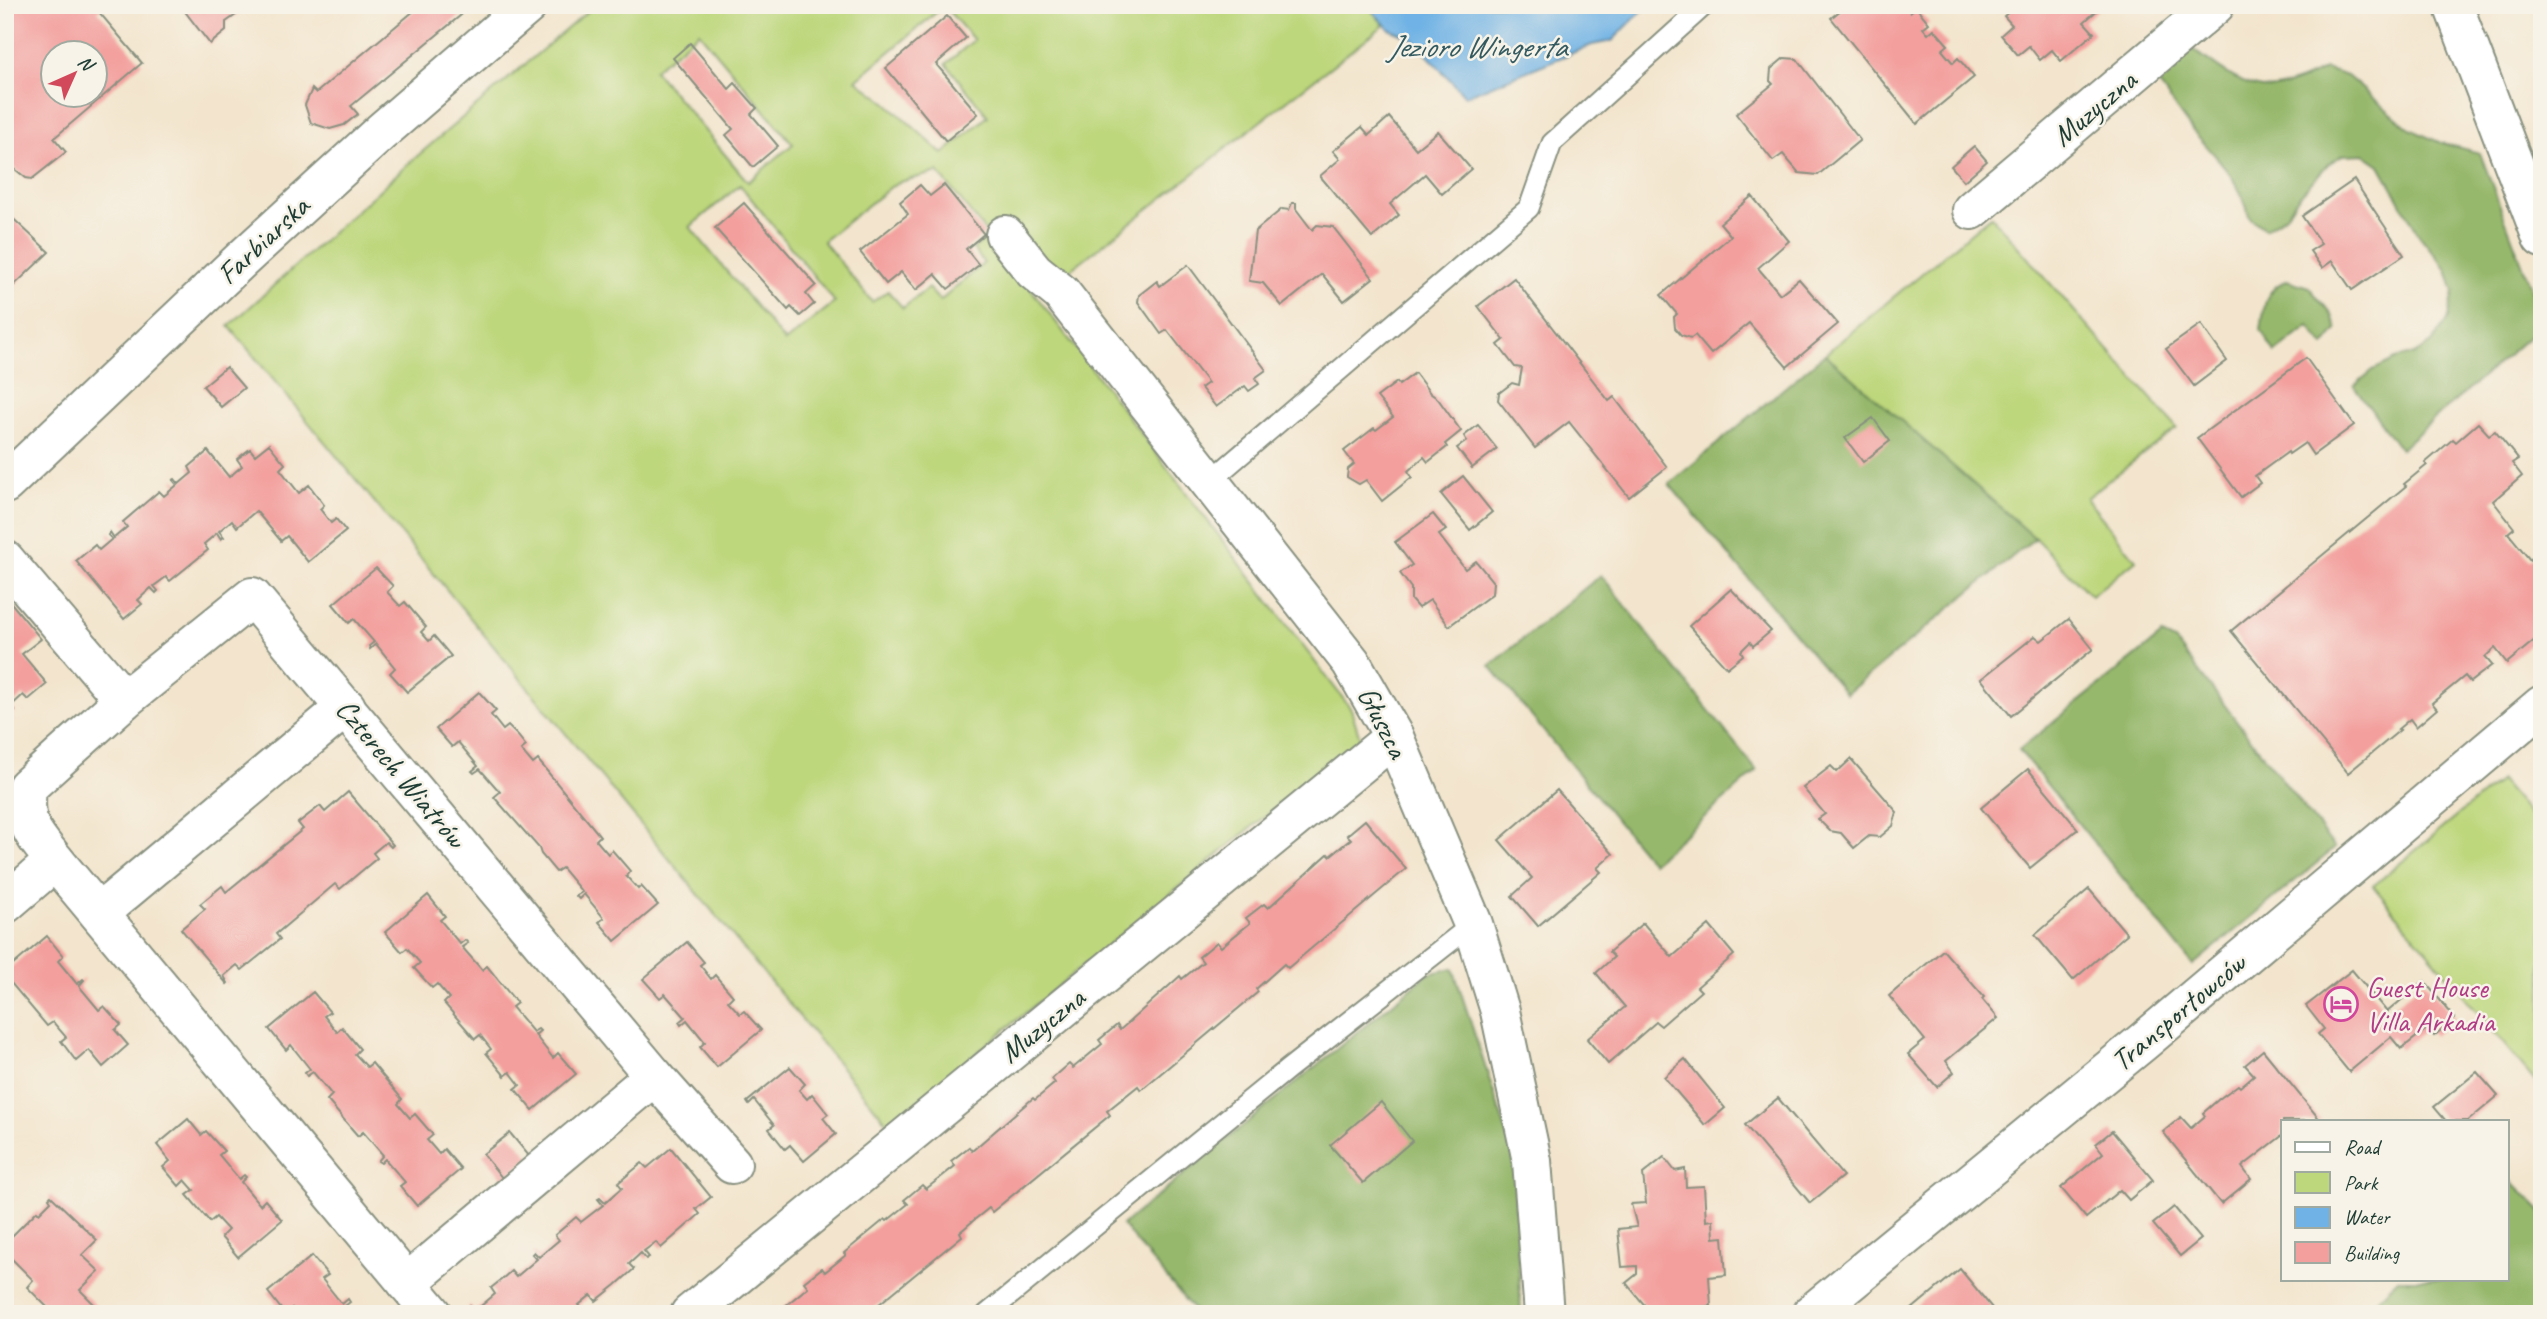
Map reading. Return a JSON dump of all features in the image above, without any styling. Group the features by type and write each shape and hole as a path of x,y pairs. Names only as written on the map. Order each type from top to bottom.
{"street":[{"name":"Farbiarska","path":"5,484 290,215 528,5"},
{"name":"Muzyczna","path":"1972,211 2215,5"},
{"path":"2453,5 2542,238"},
{"name":"Głuszca","path":"1005,235 1034,271 1061,293 1351,662 1394,737 1473,924 1500,1011 1532,1161 1544,1314"},
{"path":"5,561 124,700"},
{"name":"Czterech Wiatrów","path":"433,1314 36,838 24,814 27,787 124,700 252,597 654,1076 732,1164"},
{"name":"Transportowców","path":"1811,1314 2154,1033 2542,705"},
{"path":"99,913 346,707"},
{"name":"Muzyczna","path":"690,1314 1394,737"},
{"path":"5,904 55,861"},
{"path":"407,1283 654,1076"}],"lane":[{"path":"1209,482 1529,208 1552,143 1705,5"},
{"path":"987,1314 1287,1069 1473,924"}],"green space":[{"path":"595,5 883,5 889,8 914,5 1367,5 1384,25 1070,270 1047,269 995,242 1351,709 1360,738 889,1125 229,326 408,164","holes":["944,6 974,40 946,64 988,116 943,154 887,103 856,80","699,32 793,144 748,182 654,70","938,172 989,236 973,249 984,263 940,301 928,288 903,308 888,291 872,302 823,241 896,183","740,185 835,302 785,342 690,227"]},
{"path":"2193,49 2231,76 2264,88 2288,85 2326,69 2347,76 2410,129 2441,143 2480,153 2542,317 2542,325 2400,449 2354,386 2373,370 2414,354 2432,343 2448,318 2454,292 2447,270 2419,235 2380,165 2364,154 2343,155 2328,164 2286,215 2265,229 2249,217 2234,181 2187,124 2156,80"},
{"path":"1991,216 2177,428 2086,498 2136,560 2091,596 2035,538 1825,354"},
{"path":"2287,280 2309,287 2332,315 2337,330 2324,346 2309,326 2275,353 2261,330 2266,300 2273,289"},
{"path":"1825,354 2035,538 1846,694 1669,484"},
{"path":"1601,575 1757,771 1652,863 1490,666"},
{"path":"2162,635 2175,641 2335,848 2193,965 2019,750"},
{"path":"2500,780 2542,829 2542,1090 2373,886"},
{"path":"1453,968 1513,1152 1521,1314 1197,1314 1122,1225 1428,974"},
{"path":"2508,1177 2542,1212 2542,1314 2361,1314 2397,1280 2508,1280"}],"water":[{"name":"Jezioro Wingerta","path":"1367,5 1648,5 1612,41 1592,45 1465,96 1413,39 1389,29"}],"building":[{"path":"5,5 106,5 98,11 142,63 108,92 108,38 38,38 38,108 89,108 54,138 66,152 32,179 26,178 5,161"},
{"path":"180,5 258,5 251,11 243,10 226,22 226,31 210,44"},
{"path":"421,5 453,5 461,15 351,106 358,114 344,125 330,129 311,123 305,105 312,89 316,93"},
{"path":"1847,5 1905,5 1910,12 1916,7 1929,23 1923,28 1928,34 1934,29 1948,45 1942,50 1953,63 1958,58 1974,77 1917,124 1831,18"},
{"path":"2017,5 2103,5 2084,22 2094,33 2061,61 2052,50 2040,60 2029,46 2018,55 2001,35 2012,25 2004,16"},
{"path":"947,16 966,38 936,64 978,114 946,141 886,68"},
{"path":"690,43 729,89 735,83 757,108 751,114 778,146 753,167 726,135 733,129 673,58"},
{"path":"1784,58 1797,59 1860,140 1818,175 1799,173 1783,154 1773,161 1736,114 1773,84 1770,81 1771,69"},
{"path":"1389,117 1416,149 1438,131 1471,169 1442,194 1425,174 1390,204 1399,215 1372,238 1320,176 1340,159 1333,151 1362,127 1369,135"},
{"path":"1974,146 1987,161 1964,181 1951,166"},
{"path":"2354,180 2404,255 2352,290 2332,261 2322,268 2310,251 2321,244 2302,216"},
{"path":"920,185 930,196 944,185 984,234 966,249 979,265 948,289 935,274 916,290 901,272 886,284 860,252 908,214 900,202"},
{"path":"1752,196 1789,241 1758,268 1780,294 1799,279 1838,324 1787,367 1749,323 1711,354 1695,335 1691,338 1681,335 1675,328 1674,317 1677,314 1661,295 1731,236 1720,223"},
{"path":"744,203 816,285 806,294 814,304 800,316 791,307 788,310 715,228"},
{"path":"1292,203 1296,203 1296,209 1312,230 1317,225 1333,227 1373,278 1344,301 1322,274 1282,306 1263,283 1249,281 1255,231 1282,209 1289,210"},
{"path":"5,211 49,252 5,294"},
{"path":"1188,265 1266,370 1255,378 1259,384 1249,391 1245,386 1216,407 1201,388 1208,383 1167,330 1161,334 1138,302 1139,295 1157,281 1160,286"},
{"path":"1514,278 1609,401 1614,397 1667,467 1629,497 1569,422 1535,448 1498,400 1499,393 1512,383 1519,385 1522,368 1515,367 1498,345 1504,340 1478,306"},
{"path":"2201,324 2227,361 2194,386 2166,349"},
{"path":"2306,358 2354,425 2313,455 2305,443 2289,454 2288,452 2255,476 2260,483 2241,497 2197,438"},
{"path":"226,367 244,388 221,407 203,386"},
{"path":"1415,373 1461,431 1428,462 1424,457 1408,471 1412,477 1382,501 1366,480 1359,484 1347,477 1348,469 1354,464 1344,451 1393,417 1377,397"},
{"path":"1873,418 1890,441 1863,462 1845,438"},
{"path":"2478,423 2489,435 2495,431 2518,459 2512,463 2522,476 2493,501 2514,528 2508,533 2530,560 2533,557 2542,568 2542,634 2507,663 2495,648 2485,657 2492,665 2470,682 2465,676 2432,703 2437,709 2416,727 2410,719 2348,773 2231,631 2406,486 2404,484 2453,439 2456,442"},
{"path":"1478,425 1497,449 1472,468 1457,448 1467,441 1464,436"},
{"path":"269,444 285,464 280,469 299,493 309,485 324,505 320,509 331,523 336,519 346,531 308,562 287,536 281,541 256,511 237,527 232,520 219,531 224,537 221,539 217,533 204,544 208,550 170,581 166,577 154,586 158,591 156,593 151,588 138,600 142,604 124,619 76,561 95,545 99,550 112,539 108,535 110,532 114,538 127,527 123,522 159,491 164,496 177,485 173,480 179,484 192,473 189,467 208,451 229,477 242,466 237,459 250,449 255,455"},
{"path":"1463,476 1492,512 1470,530 1441,494"},
{"path":"1433,514 1446,530 1439,535 1465,569 1476,561 1493,582 1492,594 1449,626 1430,600 1418,608 1411,600 1411,588 1400,573 1412,565 1395,542"},
{"path":"376,568 393,586 387,592 400,606 405,602 426,627 421,632 429,641 434,636 451,656 407,692 390,673 395,668 376,644 370,649 369,646 374,642 354,619 349,623 333,604"},
{"path":"1731,589 1771,631 1753,646 1750,642 1741,651 1743,655 1727,668 1689,626"},
{"path":"7,598 41,639 22,654 47,684 28,700 23,695 11,706 15,711 13,713 8,708 5,710"},
{"path":"2069,619 2093,649 2011,716 1981,679 2035,636 2041,641"},
{"path":"479,692 496,711 491,715 503,730 508,726 518,736 526,746 521,750 533,764 538,760 600,836 596,840 608,854 612,850 630,871 626,876 638,889 641,886 658,905 615,941 599,922 604,918 584,894 579,899 576,896 582,892 562,868 556,872 539,848 494,797 500,792 480,769 474,773 472,771 478,766 458,742 452,747 436,729"},
{"path":"1851,759 1897,812 1893,826 1880,837 1869,836 1854,848 1841,833 1830,831 1818,819 1825,814 1803,788 1831,766 1837,772"},
{"path":"2028,769 2078,829 2030,868 1981,808"},
{"path":"1557,790 1613,854 1597,868 1601,872 1538,926 1512,896 1532,878 1499,840"},
{"path":"348,792 393,845 391,847 386,842 373,853 377,858 340,889 335,884 276,934 280,939 242,970 237,965 224,976 227,984 181,929 205,909 200,904 222,886 226,892 303,829 298,823 320,806 325,812"},
{"path":"1365,820 1406,869 1288,968 1284,964 1256,989 1258,992 1141,1090 1138,1086 1107,1111 1110,1115 992,1212 989,1208 974,1220 960,1232 962,1236 867,1314 766,1314 774,1307 779,1311 808,1287 804,1282 822,1268 825,1272 846,1255 844,1253 885,1219 887,1221 908,1204 904,1200 922,1185 926,1189 955,1166 951,1161 969,1147 972,1151 1033,1098 1035,1100 1055,1083 1052,1079 1069,1064 1073,1068 1102,1044 1099,1040 1117,1025 1120,1030 1180,976 1182,979 1203,962 1199,957 1217,942 1221,947 1250,923 1246,918 1264,904 1268,908 1328,854 1330,856 1351,839 1347,835"},
{"path":"2089,889 2127,934 2073,980 2035,935"},
{"path":"428,895 445,916 440,920 460,944 465,940 468,943 462,947 482,970 487,966 517,1003 512,1007 533,1032 538,1029 540,1031 535,1035 553,1058 558,1053 576,1074 533,1110 515,1089 520,1085 510,1072 505,1076 486,1053 491,1049 480,1035 475,1039 444,1003 449,998 437,984 432,988 414,968 420,963 407,948 402,952 385,932"},
{"path":"1643,923 1672,957 1709,925 1734,955 1697,987 1701,991 1661,1026 1656,1022 1608,1064 1587,1039 1625,1007 1596,973 1614,957 1609,952"},
{"path":"47,936 63,956 58,961 77,984 83,979 79,986 99,1010 104,1006 121,1025 115,1030 128,1045 103,1067 89,1050 76,1061 61,1041 66,1037 53,1022 47,1026 5,976 5,972"},
{"path":"687,942 704,962 700,965 711,979 715,975 733,996 728,1001 740,1014 744,1011 761,1030 717,1067 700,1047 705,1042 687,1020 681,1025 679,1022 685,1017 665,994 660,998 643,979"},
{"path":"1943,950 1984,997 1982,999 1998,1018 1946,1061 1954,1072 1937,1087 1908,1054 1925,1040 1889,996"},
{"path":"2352,970 2387,1012 2424,981 2455,1018 2434,1036 2428,1028 2401,1049 2391,1037 2349,1072 2318,1034 2324,1029 2306,1006"},
{"path":"313,992 330,1012 324,1016 337,1032 342,1027 360,1049 355,1054 367,1067 372,1063 402,1099 398,1104 410,1118 415,1114 433,1135 427,1140 439,1154 444,1149 461,1169 417,1206 400,1186 405,1182 385,1159 381,1163 378,1161 383,1155 363,1132 358,1136 327,1100 332,1095 313,1072 307,1076 305,1073 310,1069 291,1045 286,1050 269,1029"},
{"path":"2263,1050 2320,1120 2281,1120 2281,1137 2242,1167 2251,1179 2221,1204 2163,1132 2181,1117 2191,1128 2219,1099 2254,1075 2245,1065"},
{"path":"1685,1059 1725,1108 1705,1125 1664,1077"},
{"path":"790,1067 805,1084 799,1090 807,1099 812,1094 828,1114 823,1118 836,1134 804,1161 790,1145 785,1149 769,1129 774,1125 754,1100 749,1105 747,1102"},
{"path":"2477,1072 2498,1096 2469,1120 2445,1120 2434,1107"},
{"path":"1778,1098 1843,1176 1810,1203 1745,1125"},
{"path":"1381,1102 1412,1141 1363,1183 1330,1145"},
{"path":"188,1119 201,1135 206,1131 224,1151 219,1155 239,1179 244,1175 246,1177 241,1182 260,1205 265,1200 282,1220 238,1257 221,1237 228,1230 216,1217 210,1222 187,1195 194,1190 185,1180 179,1186 163,1167 170,1161 157,1145"},
{"path":"2112,1131 2153,1180 2129,1200 2120,1190 2086,1218 2061,1188 2103,1153 2096,1144"},
{"path":"510,1133 530,1157 503,1179 483,1154"},
{"path":"671,1148 711,1197 696,1209 700,1214 661,1248 656,1242 644,1251 649,1257 646,1259 641,1253 629,1264 634,1269 616,1285 596,1301 591,1295 579,1305 584,1311 581,1313 576,1308 569,1314 472,1314 468,1307 470,1305 475,1311 495,1294 491,1288 511,1271 516,1277 537,1259 532,1254 534,1252 539,1257 559,1240 555,1235 576,1217 581,1222 603,1205 598,1199 605,1203 622,1188 618,1183 642,1163 647,1168"},
{"path":"1664,1157 1675,1171 1685,1169 1686,1187 1704,1186 1706,1221 1713,1220 1714,1238 1723,1237 1726,1275 1709,1277 1711,1306 1699,1307 1700,1314 1652,1314 1626,1283 1637,1274 1637,1266 1622,1267 1618,1229 1637,1227 1631,1204 1646,1203 1643,1174"},
{"path":"51,1196 97,1240 82,1255 99,1271 80,1290 104,1314 54,1314 27,1287 33,1280 5,1252 5,1243 51,1201"},
{"path":"2174,1207 2201,1239 2180,1256 2153,1224"},
{"path":"312,1256 328,1275 322,1279 342,1304 348,1299 350,1302 345,1306 351,1314 297,1314 292,1308 285,1314 268,1292"},
{"path":"1960,1269 1997,1314 1906,1314"}],"place":[{"name":"Guest House Villa Arkadia","path":"2341,1004"}]}
